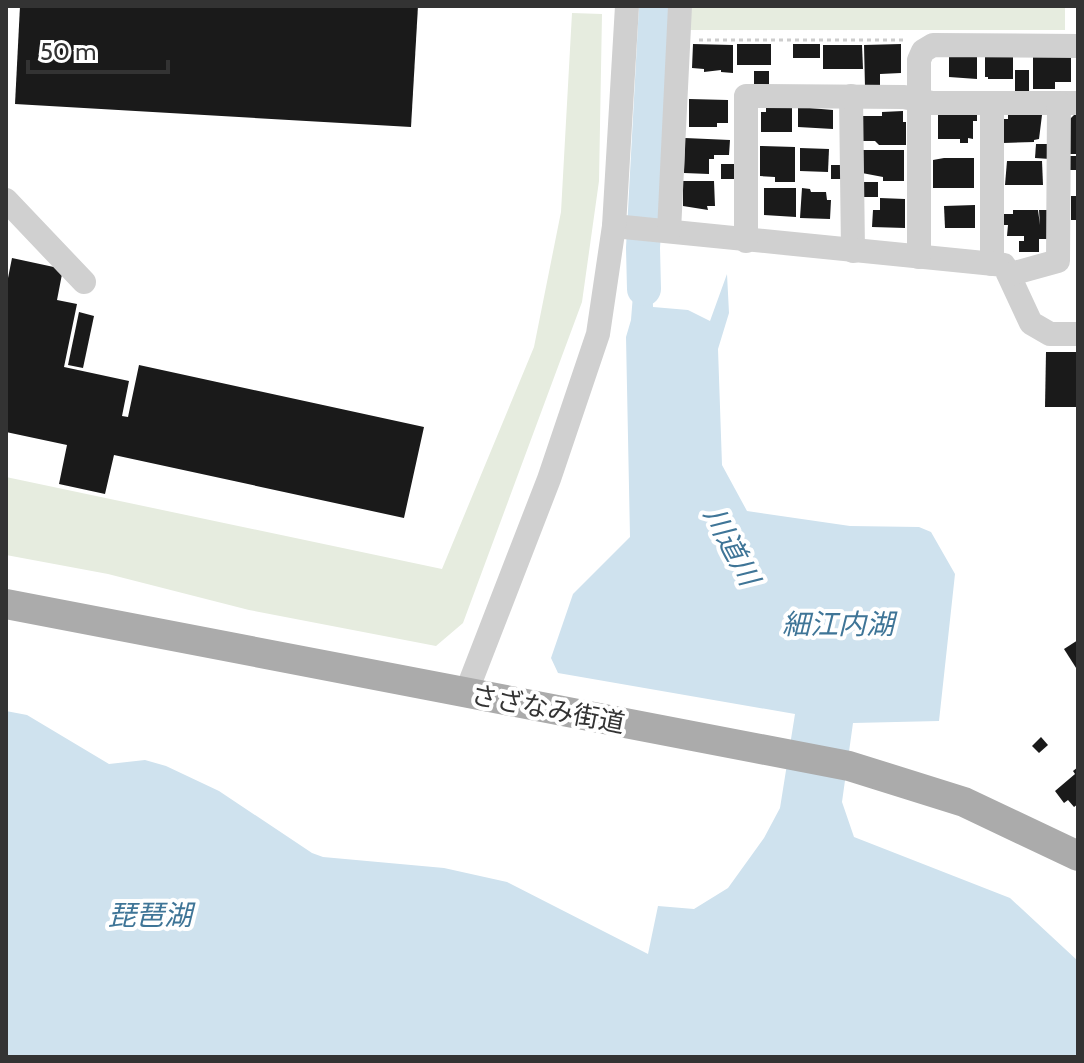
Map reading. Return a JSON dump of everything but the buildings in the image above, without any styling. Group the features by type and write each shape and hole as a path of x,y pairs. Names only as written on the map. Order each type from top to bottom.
{"main road":[{"name":"さざなみ街道","path":"6,604 849,766 964,802 1078,856"}],"street":[{"path":"466,693 549,479 598,334 622,227 627,6"},
{"path":"665,231 680,6"},
{"path":"919,257 918,100 919,60 923,51 933,45 1078,46"},
{"path":"622,227 746,241 919,257 1001,269 1058,261 1068,103 932,103 904,97 746,96 746,241"},
{"path":"851,96 853,251"},
{"path":"992,103 1001,269 1031,323 1050,334 1078,334"},
{"path":"6,200 84,282"}],"path":[{"path":"679,40 912,40 923,51"}],"shaded area":[{"path":"690,6 1065,6 1065,30 688,30"},
{"path":"572,13 602,14 599,181 582,302 463,623 436,646 249,610 108,574 6,555 6,477 442,569 534,347 561,212"}],"water":[{"name":"琵琶湖","path":"651,243 653,307 688,310 710,321 727,274 729,313 718,349 722,465 747,511 850,526 919,527 931,532 955,574 939,721 853,723 842,802 854,837 1010,898 1078,961 1078,1057 6,1057 6,711 27,715 109,764 145,760 166,766 219,791 312,853 323,857 444,868 507,882 648,954 658,906 694,909 728,888 764,838 780,808 795,714 558,673 551,658 573,594 630,537 626,337 631,320 637,244"}],"waterway":[{"name":"川道川","path":"644,289 643,248 656,6"}],"water label":[{"name":"細江内湖","path":"838,624"}]}
